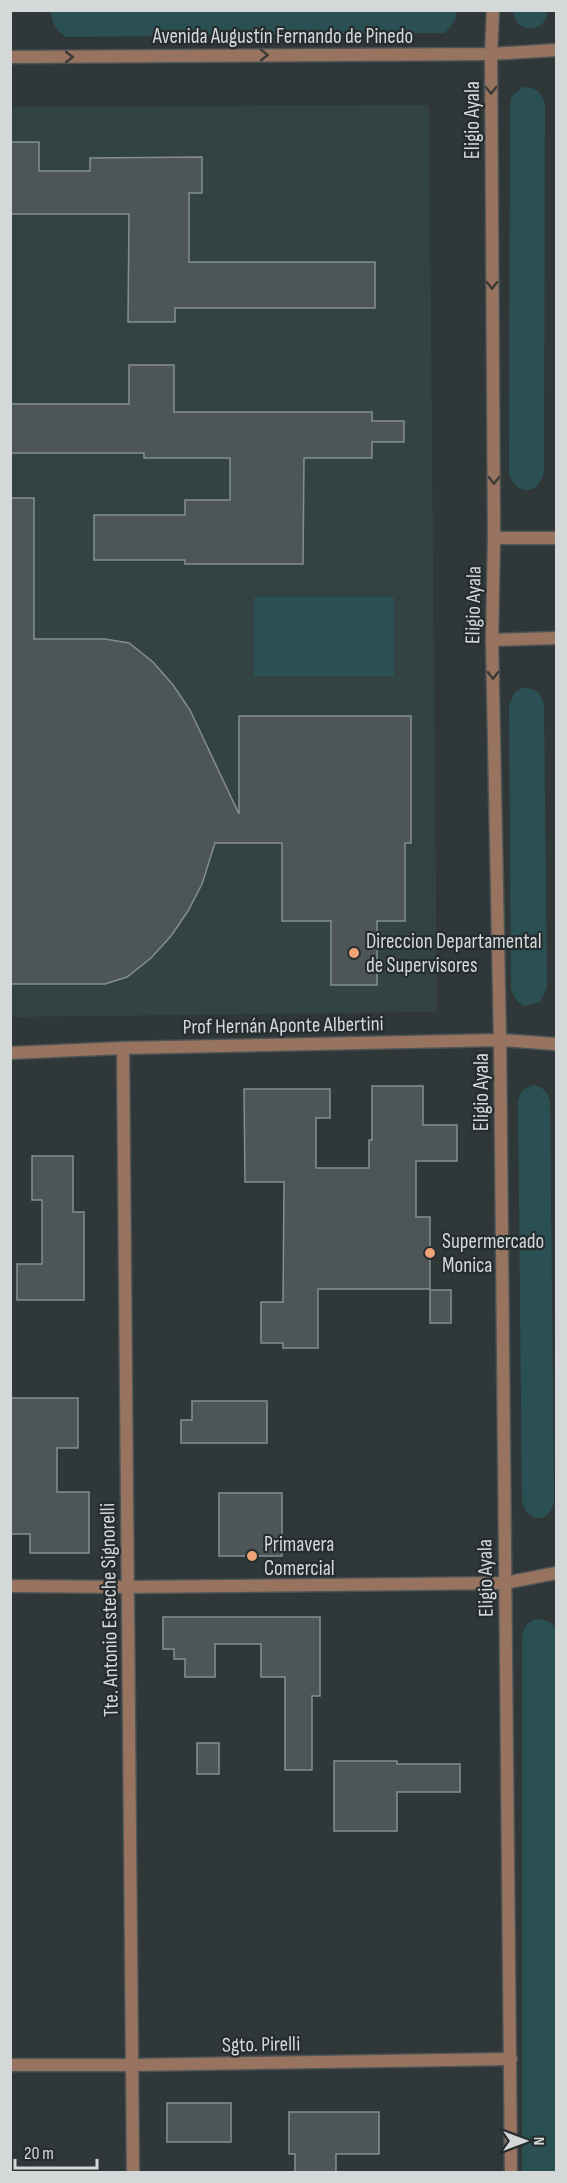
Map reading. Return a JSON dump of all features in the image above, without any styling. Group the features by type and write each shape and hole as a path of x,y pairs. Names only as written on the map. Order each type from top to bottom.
{"street":[{"name":"Eligio Ayala","path":"493,10 491,54 494,538 492,640 500,1040 511,2172"},
{"name":"Avenida Augustín Fernando de Pinedo","path":"10,57 491,54 556,50"},
{"path":"494,538 556,538"},
{"path":"492,640 556,638"},
{"name":"Prof Hernán Aponte Albertini","path":"10,1053 123,1048 500,1040 556,1044"},
{"name":"Tte. Antonio Esteche Signorelli","path":"123,1048 133,2172"},
{"path":"10,1586 505,1583 556,1573"},
{"name":"Sgto. Pirelli","path":"10,2065 132,2066 511,2059"}],"shaded area":[{"path":"457,10 457,14 445,33 65,37 55,26 51,11"},
{"path":"512,10 548,11 541,25 528,28 518,24"},
{"path":"523,87 538,91 545,105 544,472 537,486 527,490 516,486 509,473 510,105 511,97"},
{"path":"429,105 437,1012 11,1017 10,107"},
{"path":"254,597 394,597 394,676 254,676"},
{"path":"522,688 537,692 544,705 547,988 540,1002 525,1006 516,999 511,988 509,705 515,692"},
{"path":"534,1085 545,1090 550,1101 554,1502 548,1514 538,1518 529,1514 522,1502 518,1101 523,1091"},
{"path":"536,1619 549,1622 554,1626 556,1633 556,2172 522,2172 522,1636 526,1626"}],"building":[{"path":"10,142 39,142 39,171 90,171 90,158 202,157 202,193 189,193 189,262 375,262 375,308 175,308 175,322 128,322 129,214 10,214"},
{"path":"129,365 174,365 174,412 372,412 372,421 404,421 404,442 372,442 372,458 304,458 303,564 185,564 185,560 94,560 94,515 185,515 185,500 230,500 230,458 144,458 144,453 10,453 10,404 129,404"},
{"path":"10,498 34,498 34,639 105,639 129,643 153,662 190,710 239,814 239,716 411,716 411,843 405,843 405,921 377,921 377,985 331,985 331,921 282,921 282,843 215,843 202,884 188,911 171,936 151,958 127,977 105,984 10,984"},
{"path":"372,1086 423,1086 423,1125 457,1125 457,1161 416,1161 416,1217 430,1217 430,1289 318,1289 318,1348 283,1348 283,1343 261,1343 261,1302 283,1302 284,1182 245,1182 244,1089 330,1089 330,1118 316,1118 316,1168 369,1168 369,1140 372,1140"},
{"path":"32,1156 73,1156 73,1212 84,1212 84,1300 17,1300 17,1264 42,1264 42,1200 32,1200"},
{"path":"430,1290 451,1290 451,1323 430,1323"},
{"path":"10,1398 78,1398 78,1448 57,1448 57,1492 89,1492 89,1553 30,1553 30,1534 10,1534"},
{"path":"192,1401 267,1401 267,1443 181,1443 181,1420 192,1420"},
{"path":"219,1493 282,1493 282,1556 219,1556"},
{"path":"163,1617 320,1617 320,1696 312,1696 312,1770 285,1770 285,1677 261,1677 261,1644 215,1644 215,1677 185,1677 185,1659 174,1659 174,1649 163,1649"},
{"path":"197,1743 219,1743 219,1774 197,1774"},
{"path":"334,1761 460,1764 460,1792 397,1792 397,1831 334,1831"},
{"path":"167,2103 231,2103 231,2142 167,2142"},
{"path":"289,2112 379,2112 379,2154 336,2154 336,2172 295,2172 295,2154 289,2154"}],"place":[{"name":"Direccion Departamental de Supervisores","path":"354,953"},
{"name":"Supermercado Monica","path":"430,1253"},
{"name":"Primavera Comercial","path":"252,1556"}]}
